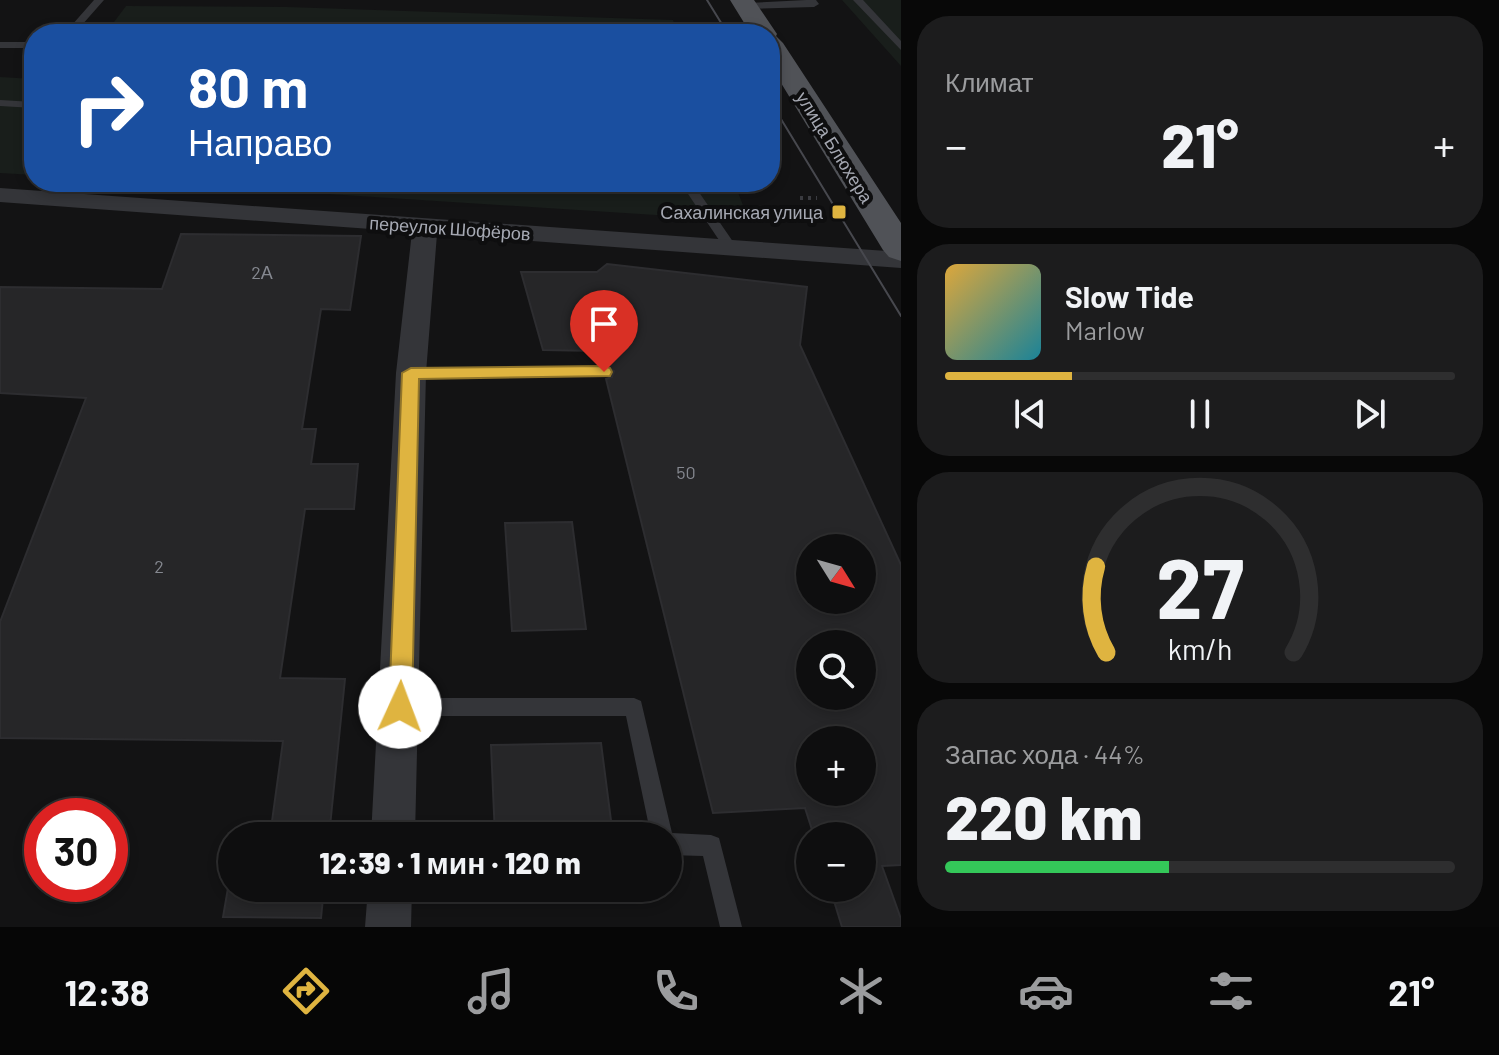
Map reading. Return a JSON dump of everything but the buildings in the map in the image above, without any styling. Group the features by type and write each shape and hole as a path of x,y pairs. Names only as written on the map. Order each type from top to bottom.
{"main road":[{"path":"744,3 758,24"},
{"name":"улица Блюхера","path":"780,59 901,250"}],"street":[{"name":"переулок Шофёров","path":"0,195 901,260"},
{"path":"394,822 411,373 425,226"},
{"path":"388,927 389,902"}],"lane":[{"path":"78,24 99,0"},
{"path":"744,3 814,4 811,0"},
{"path":"858,0 901,47"},
{"path":"0,45 24,45"},
{"path":"0,103 24,104"},
{"path":"693,192 732,249"},
{"path":"411,373 604,372"},
{"path":"400,707 634,707 659,822"},
{"path":"682,845 711,846 731,927"}],"path":[{"path":"800,198 817,198"}],"shaded area":[{"path":"842,0 901,0 901,66"},
{"path":"126,6 287,7 673,20 674,24 112,24"},
{"path":"0,77 24,78 24,174 0,173"},
{"path":"298,192 738,192 749,221"}],"tram line":[{"path":"707,0 722,24"},
{"path":"780,117 901,316"}],"place":[{"name":"Сахалинская улица","path":"839,212"}],"route":[{"path":"400,707 411,373 604,372"}]}
